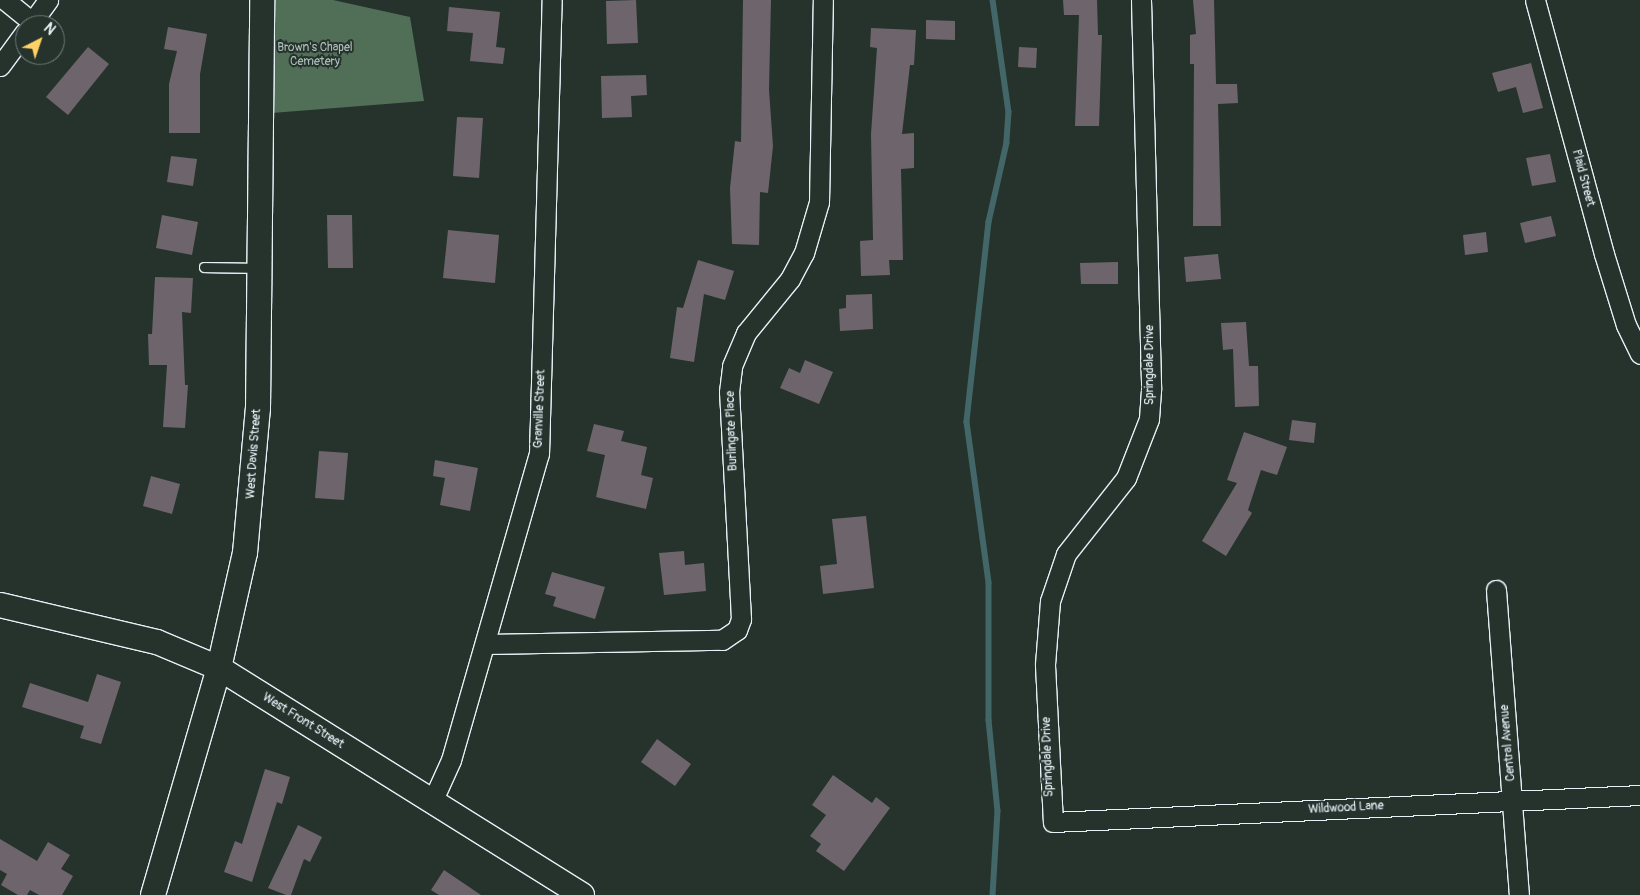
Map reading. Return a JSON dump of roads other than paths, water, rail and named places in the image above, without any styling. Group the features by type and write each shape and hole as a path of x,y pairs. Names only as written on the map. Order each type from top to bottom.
{"street":[{"path":"5,0 19,15"},
{"path":"37,15 48,0"},
{"name":"West Davis Street","path":"153,895 220,668 245,552 254,471 259,268 262,0"},
{"name":"Granville Street","path":"432,802 451,760 539,454 552,0"},
{"name":"Burlingate Place","path":"485,644 722,640 737,630 741,619 729,392 732,366 746,333 790,279 804,253 819,202 823,0"},
{"name":"Springdale Drive","path":"1053,822 1045,665 1050,601 1066,554 1126,478 1149,419 1152,390 1141,0"},
{"name":"Plaid Street","path":"1535,0 1604,254 1626,325 1640,354"},
{"path":"0,66 15,45"},
{"name":"Central Avenue","path":"1496,590 1519,895"},
{"name":"West Front Street","path":"0,605 157,642 220,668 582,895"},
{"name":"Wildwood Lane","path":"1053,822 1640,795"}],"lane":[{"path":"204,267 259,268"}],"waterway":[{"path":"993,0 1009,112 1007,143 989,222 967,422 989,583 989,720 998,811 993,895"}],"park label":[{"name":"Brown's Chapel Cemetery","path":"315,55"}]}
